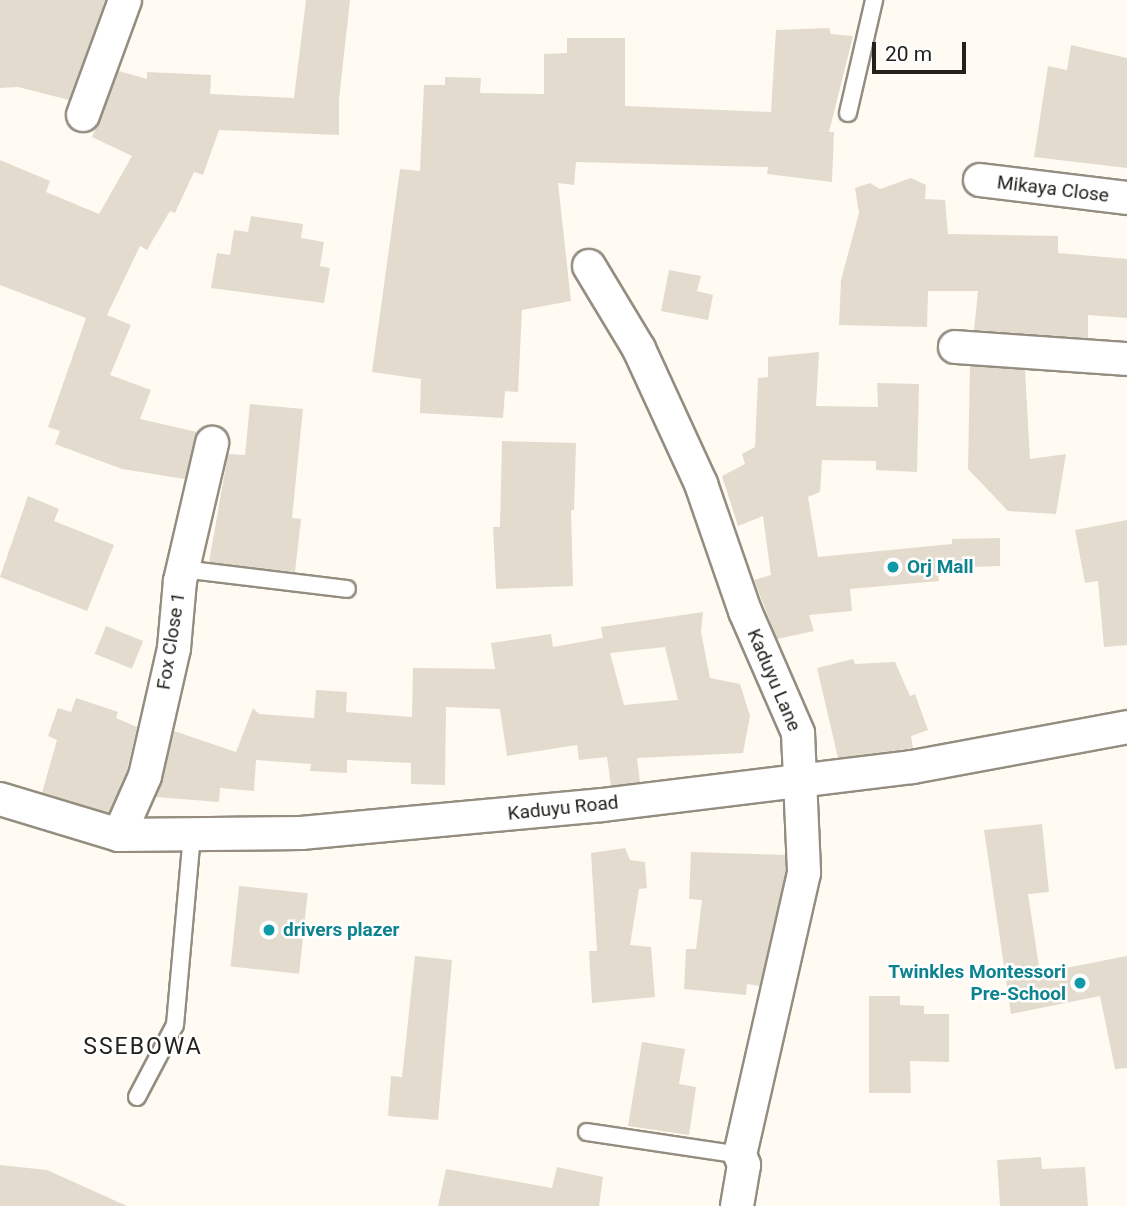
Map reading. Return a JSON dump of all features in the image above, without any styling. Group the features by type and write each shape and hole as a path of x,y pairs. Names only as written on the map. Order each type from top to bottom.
{"street":[{"path":"83,115 125,0"},
{"name":"Mikaya Close","path":"980,180 1127,198"},
{"name":"Kaduyu Lane","path":"589,266 639,349 701,484 745,611 798,733 804,873 740,1155 744,1165 737,1206"},
{"path":"955,347 1127,359"},
{"name":"Fox Close 1","path":"119,835 145,776 174,648 183,569 212,443"},
{"name":"Kaduyu Road","path":"0,799 119,835 301,833 912,768 1127,727"}],"lane":[{"path":"848,113 874,0"},
{"path":"183,569 347,589"},
{"path":"137,1097 175,1025 192,834"},
{"path":"587,1132 740,1155"}],"building":[{"path":"0,0 105,0 69,100 18,87 0,88"},
{"path":"306,0 350,0 339,99 339,135 219,130 203,175 194,172 175,213 170,211 147,250 140,246 107,315 131,325 110,375 151,390 140,419 197,432 185,479 122,469 55,444 60,431 48,427 86,318 0,285 0,160 50,181 46,192 99,214 132,156 92,137 119,71 147,79 147,72 211,75 210,94 294,98"},
{"path":"829,28 831,34 853,36 829,132 834,132 832,182 767,174 768,167 576,162 574,185 558,183 571,301 522,310 518,392 505,391 503,418 420,413 421,379 372,372 400,169 420,171 424,85 445,85 445,77 481,78 480,93 544,94 544,54 567,53 567,38 625,38 625,106 771,112 776,30"},
{"path":"1071,45 1127,58 1127,168 1034,157 1048,66 1067,70"},
{"path":"911,178 926,185 925,199 945,200 948,234 1058,236 1058,253 1127,259 1127,318 1088,315 1088,338 974,330 978,291 928,291 927,327 839,325 841,280 859,213 855,188 870,183 880,189"},
{"path":"251,216 303,224 301,238 324,242 320,266 330,268 324,303 211,288 217,253 230,255 234,230 248,232"},
{"path":"669,270 701,276 697,291 713,295 708,320 661,311"},
{"path":"819,352 816,406 878,407 877,383 919,384 917,472 876,470 876,461 822,460 820,492 808,497 818,557 952,544 952,539 1000,538 1000,566 937,568 939,581 850,589 852,611 809,615 814,631 777,639 754,580 771,575 763,516 738,526 722,476 745,464 742,454 755,447 758,378 768,377 768,357"},
{"path":"970,366 1025,370 1030,459 1066,454 1056,514 1008,511 968,469"},
{"path":"250,404 303,409 292,518 301,519 295,572 209,562 228,454 245,455"},
{"path":"502,441 576,443 574,510 571,510 573,586 496,589 493,527 500,527"},
{"path":"28,496 59,509 54,521 114,545 87,611 0,577"},
{"path":"1127,520 1127,645 1104,647 1098,581 1085,583 1075,530"},
{"path":"703,612 701,632 710,678 740,684 750,716 743,753 637,758 640,782 611,786 607,757 579,760 577,745 507,756 500,709 446,707 445,785 411,784 411,763 347,760 347,773 310,771 311,764 256,760 254,791 220,788 219,802 156,797 174,731 236,752 253,708 259,714 314,718 316,690 347,692 346,712 412,717 413,668 495,669 491,643 551,634 553,647 603,638 601,627","holes":["665,647 678,700 624,705 610,653"]},
{"path":"106,626 143,641 132,669 95,654"},
{"path":"853,659 855,664 895,662 910,696 915,694 928,730 911,736 913,748 838,758 817,668"},
{"path":"76,698 118,712 116,718 137,727 127,770 109,813 42,793 57,740 48,736 58,708 71,712"},
{"path":"1042,824 1049,892 1028,894 1040,973 1127,956 1127,1068 1115,1069 1100,996 1011,1014 984,830"},
{"path":"625,848 630,860 645,862 647,888 639,889 630,945 651,947 655,997 592,1003 589,951 597,951 591,853"},
{"path":"691,852 785,855 786,871 760,986 747,984 746,995 684,989 686,949 696,949 702,900 689,899"},
{"name":"drivers plazer","path":"239,886 308,893 299,974 231,967"},
{"path":"415,956 452,960 438,1120 388,1116 391,1076 402,1077"},
{"path":"869,996 900,996 900,1005 924,1006 924,1014 949,1014 949,1062 910,1061 911,1093 869,1093"},
{"path":"642,1042 685,1049 679,1084 696,1087 689,1135 628,1126"},
{"path":"1041,1157 1042,1169 1085,1167 1088,1206 1000,1206 997,1160"},
{"path":"0,1165 47,1170 127,1206 0,1206"},
{"path":"557,1167 603,1177 599,1206 438,1206 446,1169 552,1188"}],"place":[{"name":"Orj Mall","path":"893,567"},
{"name":"drivers plazer","path":"269,930"},
{"name":"Twinkles Montessori Pre-School","path":"1080,983"}],"district":[{"name":"SSEBOWA","path":"143,1047"}]}
